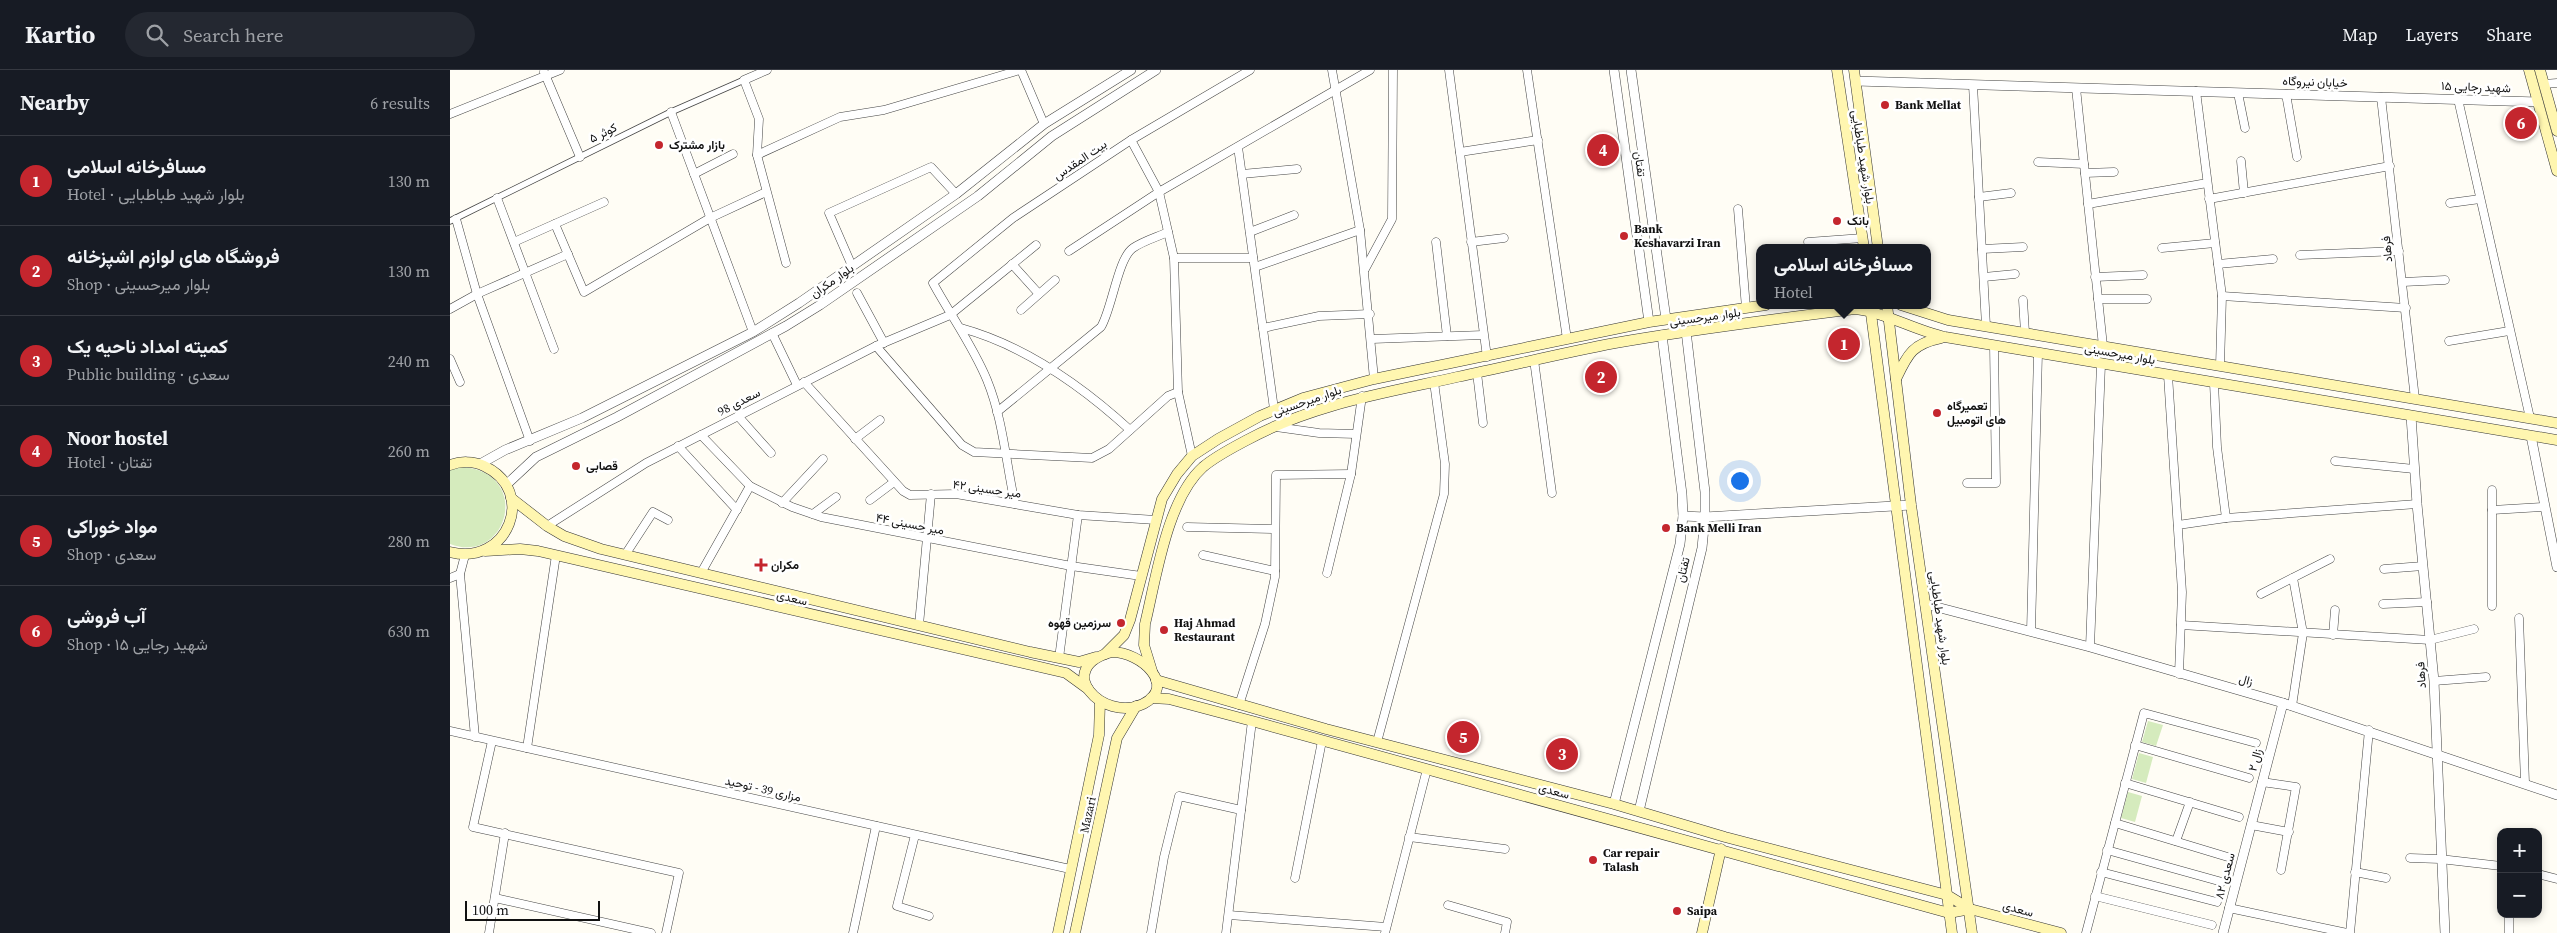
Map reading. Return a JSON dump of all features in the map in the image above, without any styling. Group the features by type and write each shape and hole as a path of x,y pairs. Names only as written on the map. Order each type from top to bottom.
{"main road":[{"name":"بلوار شهید طباطبایی","path":"1837,70 1863,243"},
{"name":"بلوار شهید طباطبایی","path":"1854,70 1877,244"},
{"path":"2529,70 2557,170"},
{"path":"2540,70 2557,131"},
{"name":"بلوار میرحسینی","path":"1101,656 1124,635 1130,620 1162,499 1177,474 1192,456 1218,439 1274,409 1303,398 1374,379 1649,322 1756,306"},
{"path":"1771,309 1773,320"},
{"name":"بلوار میرحسینی","path":"1154,675 1144,645 1145,624 1176,505 1190,483 1203,468 1226,452 1274,426 1306,413 1362,396 1534,360 1662,335 1855,309"},
{"path":"1870,309 1952,933"},
{"name":"بلوار میرحسینی","path":"1872,309 1921,332 1945,337 2557,440"},
{"name":"بلوار شهید طباطبایی","path":"1888,309 1911,505 1972,933"},
{"name":"بلوار میرحسینی","path":"1910,309 1922,314 2025,333 2557,423"},
{"path":"1921,332 1916,324 1916,320 1922,314"},
{"path":"1896,380 1906,358 1918,345 1945,337"},
{"path":"2320,400 2324,383"},
{"path":"450,465 467,462 480,464 491,469 506,485 511,498 512,511 507,529 495,544 485,551"},
{"name":"سعدی","path":"511,498 547,526 564,536 624,555 1059,658 1079,662 1101,656"},
{"name":"سعدی","path":"465,555 520,548 556,555 1066,673 1088,689"},
{"path":"450,552 465,555"},
{"path":"1127,653 1140,659 1154,675 1156,689 1152,698 1136,706 1113,707 1100,701 1088,689 1084,681 1084,671 1089,663 1101,656 1127,653"},
{"name":"سعدی","path":"1154,675 1239,705 1614,804 1725,837 1947,895 1970,909 2060,933"},
{"name":"سعدی","path":"1152,698 1168,699 1252,721 1949,913"},
{"name":"Mazari","path":"1058,933 1099,735 1100,701"},
{"name":"Mazari","path":"1075,933 1117,738 1136,706"},
{"path":"1702,933 1721,849"},
{"path":"1949,913 1970,909"}],"street":[{"path":"450,114 544,72 560,70"},
{"name":"کوثر ۵","path":"453,220 671,112 767,70"},
{"path":"756,155 840,117 884,110 1020,70 1044,124"},
{"name":"بلوار مکران","path":"480,464 505,450 530,442 582,418 753,332 956,194 1044,124 1131,70"},
{"name":"بلوار مکران","path":"506,485 536,457 617,417 820,305 978,196 1052,136 1156,70"},
{"name":"بیت المقدس","path":"950,315 933,283 1013,218 1131,140 1250,70"},
{"path":"1332,70 1360,230 1370,314 1374,379"},
{"path":"1069,251 1160,192 1370,70"},
{"path":"1365,269 1392,219 1393,70"},
{"path":"1449,70 1487,357"},
{"path":"1527,70 1567,339"},
{"name":"تفتان","path":"1614,70 1649,322"},
{"name":"تفتان","path":"1631,70 1666,319"},
{"path":"544,72 580,157"},
{"path":"744,80 759,119 756,155 786,262"},
{"name":"خیابان نیروگاه","path":"1856,81 2413,98"},
{"path":"2544,84 2557,83"},
{"path":"1973,85 1986,326"},
{"path":"2076,88 2103,346"},
{"path":"2196,91 2222,296 2220,366"},
{"path":"2238,93 2245,128"},
{"path":"2286,94 2297,157"},
{"name":"فرهاد","path":"2381,97 2415,399"},
{"name":"شهید رجایی ۱۵","path":"2413,98 2538,102"},
{"path":"2458,99 2530,418"},
{"path":"671,112 753,332"},
{"path":"1131,140 1160,192 1174,258 1178,392 1192,456"},
{"path":"1460,152 1538,140"},
{"path":"1238,147 1274,409"},
{"path":"694,174 733,154"},
{"path":"2241,161 2244,193"},
{"path":"2038,162 2084,164"},
{"path":"2209,199 2390,166"},
{"path":"852,266 829,213 931,167 956,194"},
{"path":"1242,174 1297,169"},
{"path":"2084,173 2114,172"},
{"path":"2088,204 2207,183"},
{"path":"555,224 584,292 710,218 766,192"},
{"path":"1979,197 2011,193"},
{"path":"498,198 554,349"},
{"path":"2450,203 2480,199"},
{"path":"514,242 604,202"},
{"path":"1738,209 1746,308"},
{"path":"1250,232 1294,215"},
{"path":"453,220 477,294 530,442"},
{"path":"1174,258 1254,263 1360,230"},
{"path":"997,412 1101,327 1108,316 1122,264 1131,249 1168,232"},
{"path":"1471,242 1504,238"},
{"path":"1436,242 1447,336"},
{"path":"1808,242 1863,243"},
{"path":"2162,248 2215,243"},
{"name":"سعدی 98","path":"547,526 646,463 678,446 880,344 950,315 1036,244"},
{"path":"1982,249 2022,247"},
{"path":"2300,255 2399,251"},
{"path":"450,309 477,294 568,254"},
{"path":"2218,264 2273,259"},
{"path":"1012,264 1039,294"},
{"path":"1984,277 2014,274"},
{"path":"2095,277 2143,275"},
{"path":"1021,310 1055,280"},
{"path":"2403,282 2445,280"},
{"path":"857,294 880,344 967,449 974,452 1092,458 1109,449 1168,396 1178,392"},
{"path":"2222,296 2406,308"},
{"path":"2098,300 2147,299"},
{"path":"2023,300 2025,333"},
{"path":"1263,328 1319,316 1370,314"},
{"path":"950,315 961,328 987,379 997,412 1015,504"},
{"path":"961,328 991,336 1050,370 1099,401 1130,430"},
{"path":"2449,341 2509,330"},
{"name":"تفتان","path":"1639,811 1702,548 1706,517 1705,492 1686,332"},
{"name":"میر حسینی ۴۲","path":"772,333 800,384 855,439 894,482 910,495 956,494 1078,515 1156,520"},
{"path":"1372,339 1483,335"},
{"name":"تفتان","path":"1614,804 1680,544 1683,516 1682,494 1662,335"},
{"path":"1967,483 1996,483 1994,345"},
{"path":"2031,631 2038,353"},
{"path":"1534,360 1552,493"},
{"path":"451,363 460,382"},
{"path":"2090,647 2101,364"},
{"path":"1477,373 1483,423"},
{"path":"2168,375 2182,592 2179,674"},
{"path":"1376,742 1444,494 1445,464 1434,382"},
{"path":"2214,383 2217,447 2226,518"},
{"path":"1327,573 1352,474 1362,396"},
{"path":"738,416 771,453"},
{"name":"فرهاد","path":"2412,416 2414,469 2434,681 2440,859 2445,933"},
{"path":"855,439 880,420"},
{"path":"1274,426 1319,433 1356,434"},
{"name":"میر حسینی ۴۴","path":"701,435 750,486 782,503 813,514 846,524 1071,566 1141,576"},
{"path":"2531,436 2557,567"},
{"path":"678,446 737,510"},
{"path":"782,503 823,459"},
{"path":"2335,462 2414,469"},
{"path":"1239,705 1264,624 1275,571 1276,475 1352,474"},
{"path":"870,500 894,482"},
{"path":"701,573 750,486"},
{"path":"2492,490 2492,606"},
{"path":"919,625 931,494"},
{"path":"813,514 836,497"},
{"path":"2178,525 2226,518 2417,504"},
{"path":"1683,516 1706,517 1911,505"},
{"path":"2492,510 2544,507"},
{"path":"624,555 653,512 668,520"},
{"path":"1059,658 1078,515"},
{"path":"1187,527 1275,529"},
{"path":"465,555 460,574 475,737"},
{"path":"527,748 556,555"},
{"path":"1203,555 1275,571"},
{"path":"2261,594 2330,559"},
{"path":"2384,569 2423,566"},
{"path":"450,578 460,574"},
{"path":"2287,704 2303,633 2292,578"},
{"path":"2383,604 2427,602"},
{"name":"زال","path":"1925,604 2090,647 2287,704 2436,752 2557,795"},
{"path":"2332,635 2335,610"},
{"path":"2519,618 2524,783"},
{"path":"2181,625 2430,640 2474,629"},
{"path":"2434,681 2486,677"},
{"name":"زال ۲","path":"2251,825 2262,782 2287,704"},
{"path":"2086,933 2144,713 2256,744"},
{"path":"1226,933 1252,721"},
{"path":"2229,908 2348,933 2368,730"},
{"name":"مزاری 39 - توحید","path":"450,731 1070,870"},
{"path":"492,741 473,826 679,873 666,933"},
{"path":"1295,878 1322,741"},
{"path":"2135,744 2248,778"},
{"path":"1229,915 1385,930 1426,769"},
{"path":"2262,782 2296,787 2281,870"},
{"path":"2125,783 2238,817"},
{"path":"1151,933 1164,856 1180,796 1241,810"},
{"path":"2176,841 2190,802"},
{"path":"2115,823 2231,858"},
{"path":"2251,825 2289,832"},
{"name":"سعدی ۸۲","path":"2223,933 2251,825"},
{"path":"853,933 876,826"},
{"path":"490,933 505,833"},
{"path":"915,835 897,906 929,916"},
{"path":"1409,837 1505,849"},
{"path":"2107,850 2222,882"},
{"path":"2410,858 2440,859 2497,866"},
{"path":"2102,872 2217,902"},
{"path":"2355,872 2386,878"},
{"path":"2542,875 2557,879"},
{"path":"2095,896 2212,925"},
{"path":"495,898 651,933"},
{"path":"1448,905 1507,922 1505,933"},
{"path":"2509,918 2509,933"}],"green space":[{"path":"462,467 484,473 498,484 505,499 504,516 498,531 486,542 470,547 450,544 450,470"},
{"path":"2148,721 2163,725 2156,746 2142,742"},
{"path":"2139,753 2153,757 2146,783 2132,779"},
{"path":"2128,792 2142,796 2135,822 2121,818"}],"place":[{"name":"Bank Mellat","path":"1885,105"},
{"name":"آب فروشی","path":"2521,123"},
{"name":"بازار مشترک","path":"659,145"},
{"name":"Noor hostel","path":"1603,150"},
{"name":"بانک","path":"1837,221"},
{"name":"Bank Keshavarzi Iran","path":"1624,236"},
{"name":"مسافرخانه اسلامی","path":"1844,344"},
{"name":"فروشگاه های لوازم اشپزخانه","path":"1601,377"},
{"name":"تعمیرگاه های اتومبیل","path":"1937,413"},
{"name":"قصابی","path":"576,466"},
{"name":"Bank Melli Iran","path":"1666,528"},
{"name":"مکران","path":"761,565"},
{"name":"سرزمین قهوه","path":"1121,623"},
{"name":"Haj Ahmad Restaurant","path":"1164,630"},
{"name":"مواد خوراکی","path":"1463,737"},
{"name":"کمیته امداد ناحیه یک","path":"1562,754"},
{"name":"Car repair Talash","path":"1593,860"},
{"name":"Saipa","path":"1677,911"}]}
